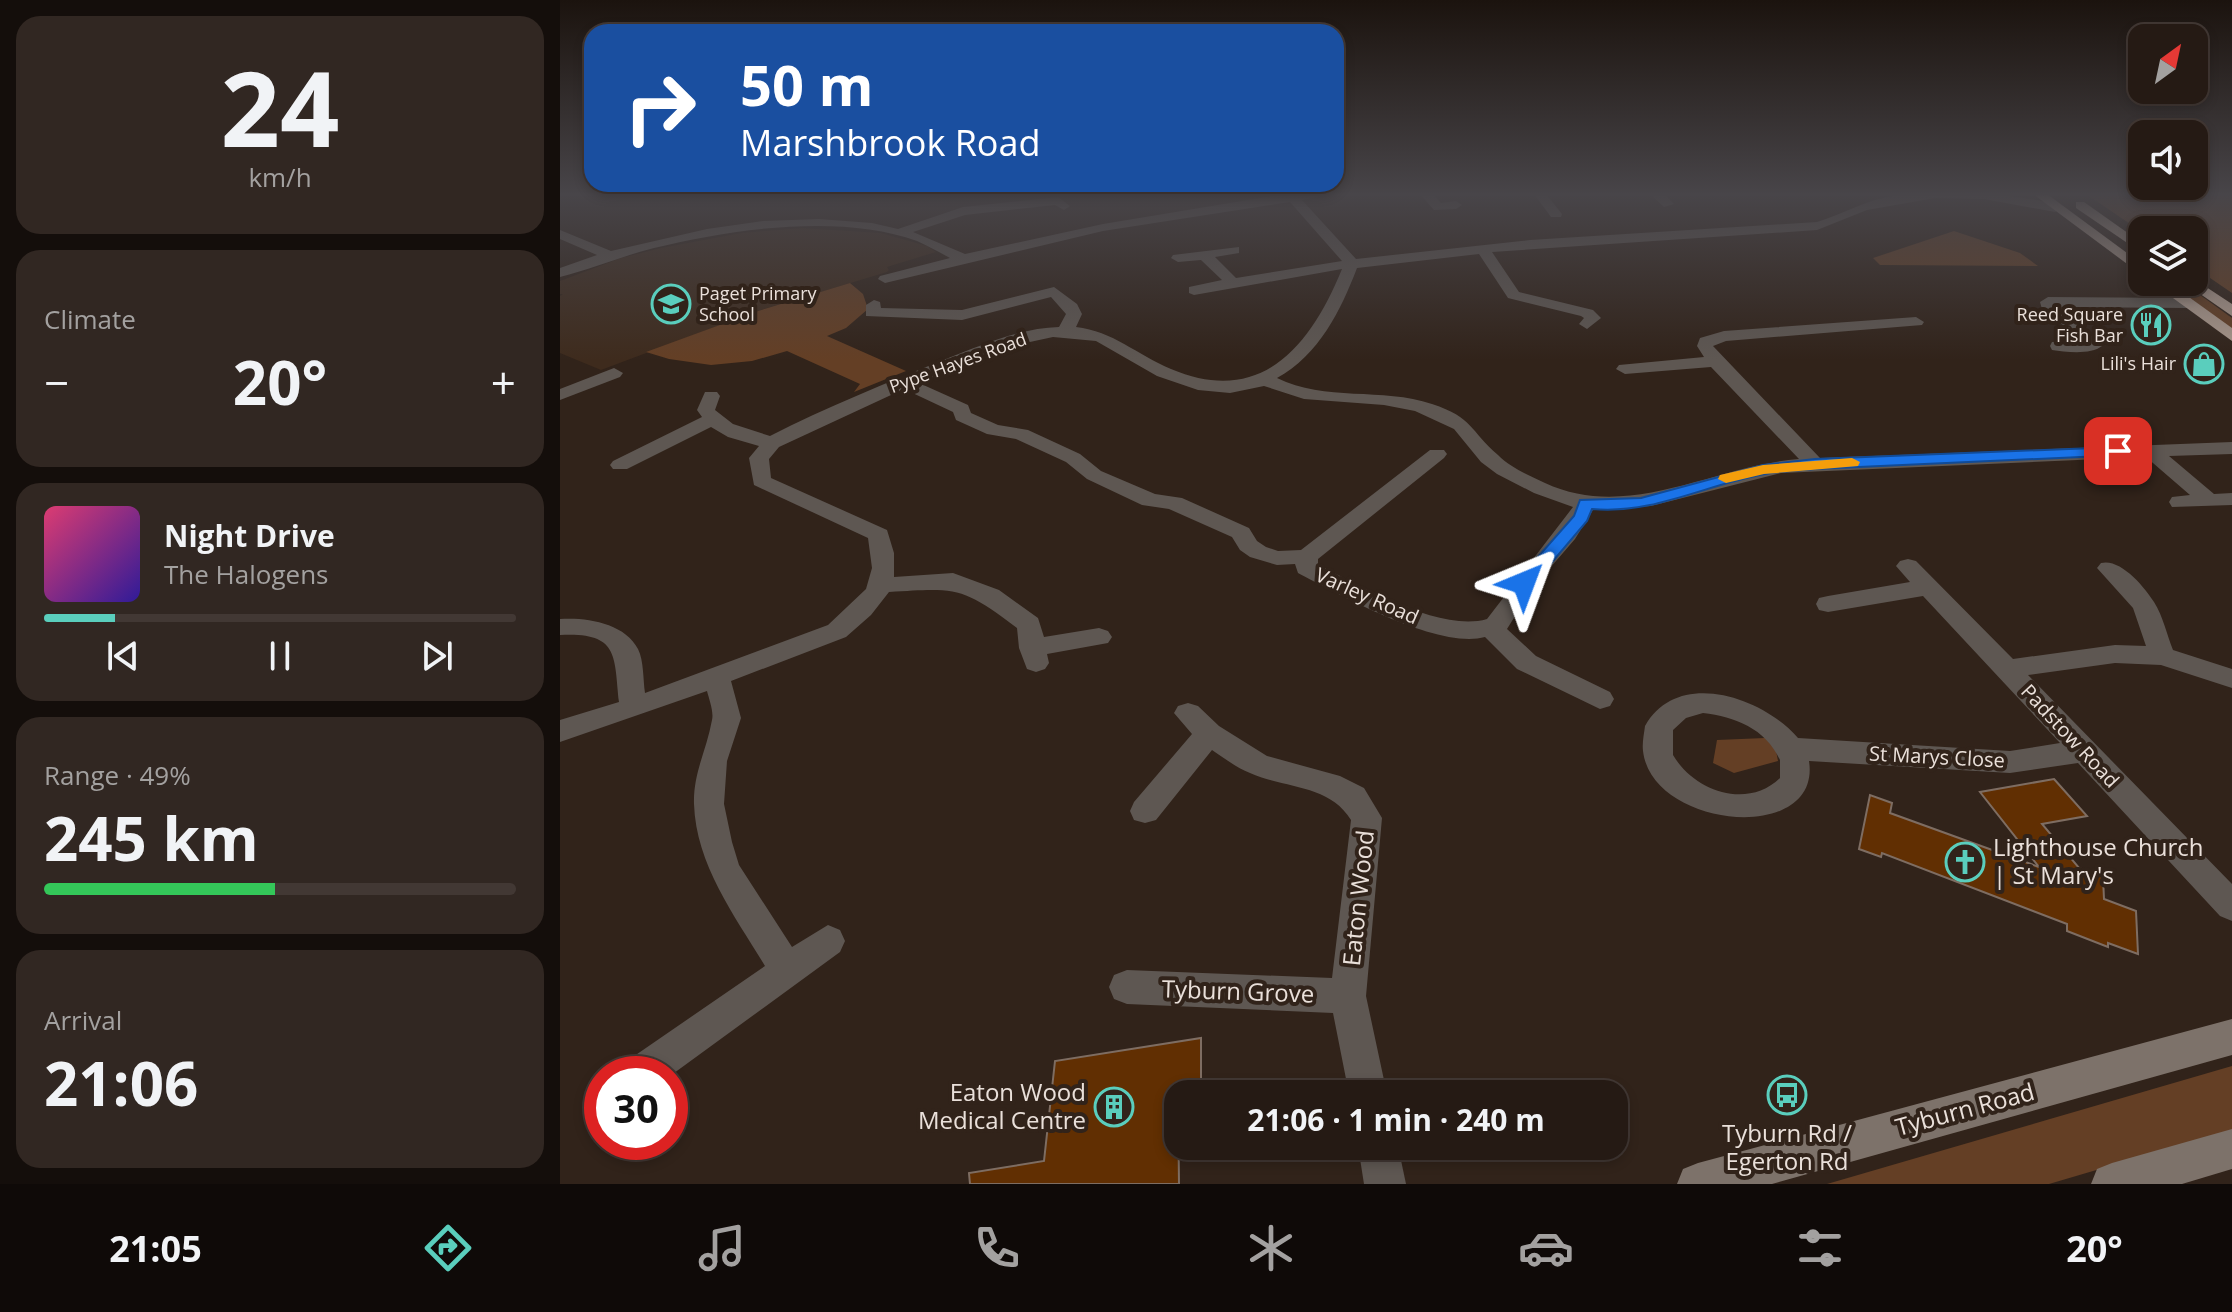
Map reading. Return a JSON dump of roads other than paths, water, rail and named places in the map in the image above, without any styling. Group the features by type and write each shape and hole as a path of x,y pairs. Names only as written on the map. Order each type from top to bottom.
{"highway":[{"path":"2208,294 2232,311"},
{"path":"2177,296 2232,336"}],"main road":[{"name":"Tyburn Road","path":"1698,1184 2232,1037"},
{"path":"2112,1184 2232,1149"}],"street":[{"path":"595,249 610,256"},
{"path":"560,273 641,249"},
{"path":"947,249 962,258"},
{"path":"885,279 1003,249"},
{"path":"1340,249 1352,263"},
{"path":"1194,290 1308,269 1480,249"},
{"path":"1482,249 1498,268 1508,297 1587,313 1593,318 1587,324"},
{"path":"1178,258 1234,250"},
{"path":"1204,255 1232,282"},
{"name":"Pype Hayes Road","path":"768,448 903,382 1036,334 1065,332 1113,339 1162,372 1200,385 1242,385 1267,380 1297,359 1322,326 1352,263"},
{"path":"1308,269 1331,273 1345,283"},
{"path":"870,313 910,311 962,315 1078,286"},
{"path":"1054,292 1071,307 1074,314 1065,332"},
{"path":"2058,346 2100,352 2046,304 2187,303"},
{"path":"1815,464 1715,361 1705,346 1717,338 1916,322"},
{"path":"1625,369 1715,361"},
{"path":"567,388 614,373"},
{"path":"1267,380 1282,389 1299,393 1385,398 1422,407 1460,425 1492,462 1545,491 1586,503 1611,506 1642,502 1763,469 1815,464 2232,448"},
{"name":"Varley Road","path":"903,382 961,409 963,416 994,430 1021,434 1073,458 1094,475 1150,500 1174,503 1241,533 1248,545 1258,552 1277,558 1307,557 1306,568 1410,617 1479,631 1492,628"},
{"path":"560,731 717,678 837,631 883,585 886,562 879,535 859,522 782,494 761,481 759,458 768,448 711,420 706,410 711,396"},
{"path":"620,465 711,420"},
{"path":"2149,450 2209,500"},
{"path":"1307,557 1393,500 1437,454"},
{"path":"2180,502 2232,499"},
{"path":"1586,503 1581,517 1524,583 1499,623 1492,628 1503,644 1528,666 1600,699"},
{"name":"Padstow Road","path":"1908,566 2232,906"},
{"path":"2109,568 2144,605 2162,656"},
{"path":"883,585 953,581 990,595 1029,624 1034,656 1099,637"},
{"path":"1828,604 1929,587"},
{"path":"560,627 580,626 618,639 627,652 633,708"},
{"path":"2009,669 2115,654 2162,656 2232,679"},
{"path":"717,678 727,718 713,761 709,804 716,842 725,870 787,971"},
{"path":"1703,703 1741,709 1765,721 1790,749 1794,776 1784,794 1765,804 1731,806 1698,796 1673,779 1657,755 1659,726 1677,710 1703,703"},
{"name":"Eaton Wood","path":"1145,811 1198,724 1259,765 1330,784 1353,797 1367,818 1348,996 1365,1080"},
{"name":"St Marys Close","path":"1790,749 2010,762 2083,751"},
{"path":"666,1056 828,941"},
{"name":"Tyburn Grove","path":"1127,987 1348,996"},
{"path":"1381,1160 1385,1184"}],"place":[{"name":"Paget Primary School","path":"671,304"},
{"name":"Reed Square Fish Bar","path":"2151,325"},
{"name":"Lili's Hair","path":"2204,364"},
{"name":"Lighthouse Church | St Mary's","path":"1965,862"},
{"name":"Tyburn Rd / Egerton Rd","path":"1787,1095"},
{"name":"Eaton Wood Medical Centre","path":"1114,1107"}]}
